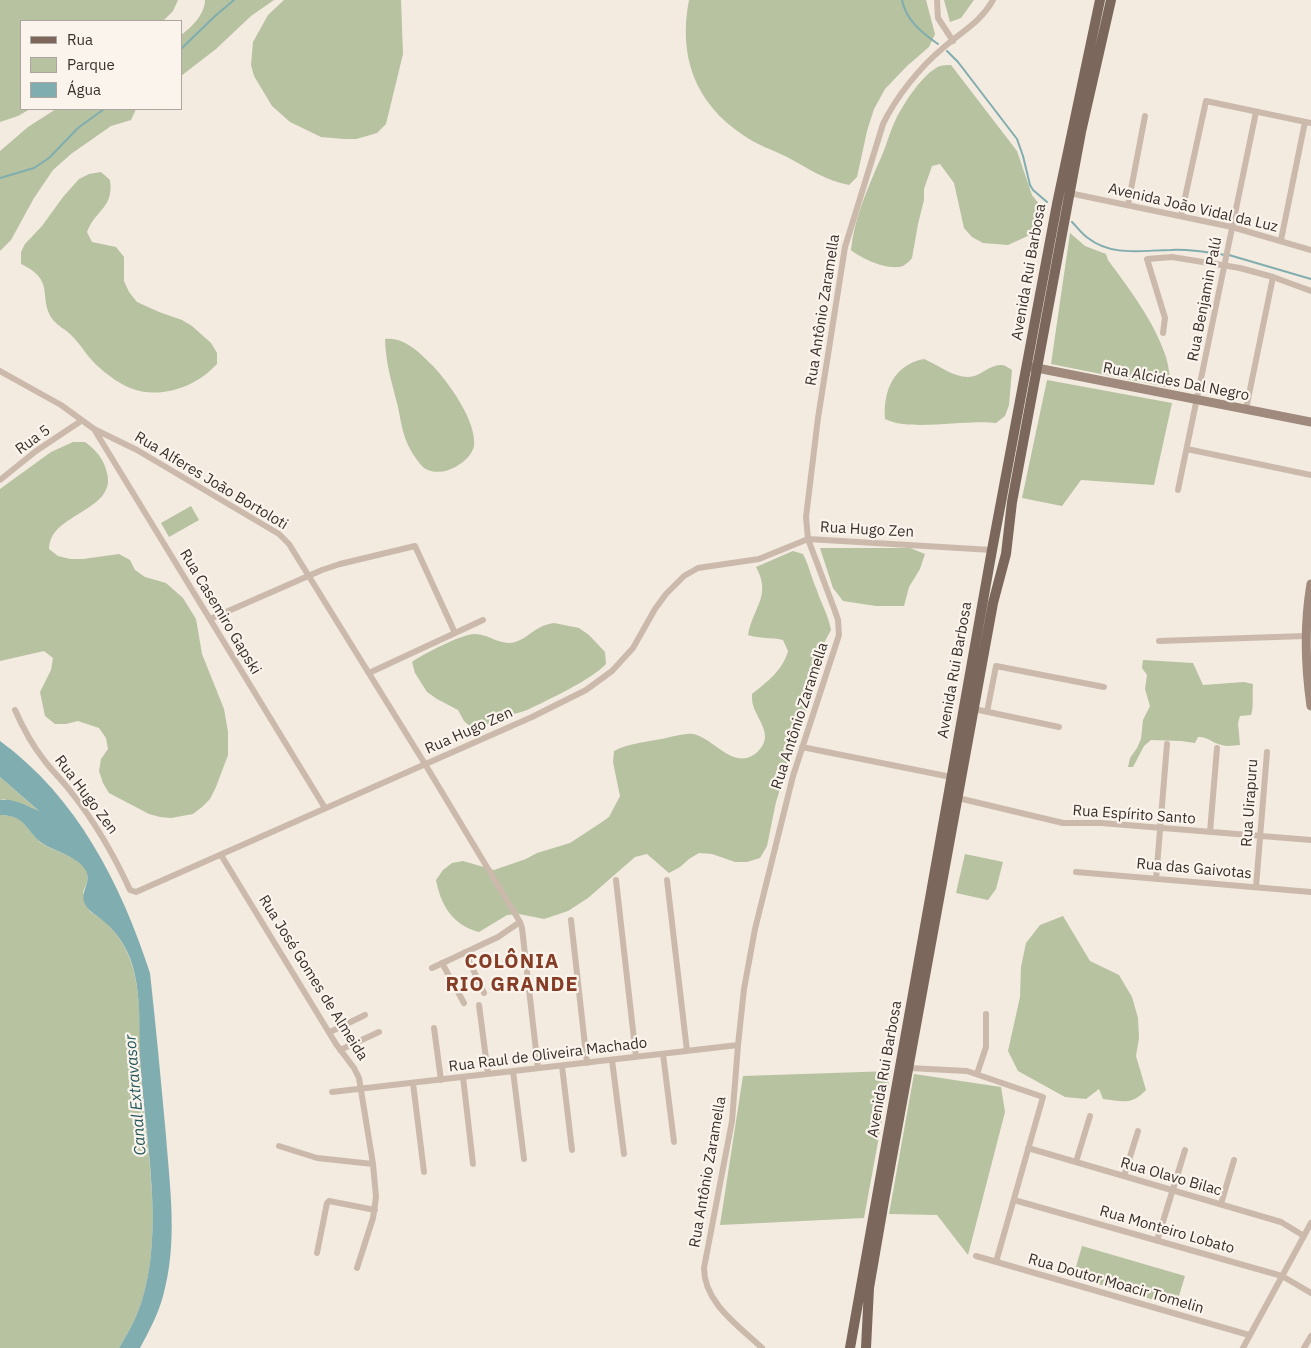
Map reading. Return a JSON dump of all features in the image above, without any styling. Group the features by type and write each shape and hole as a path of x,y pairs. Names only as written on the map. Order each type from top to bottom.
{"main road":[{"name":"Avenida Rui Barbosa","path":"850,1348 992,548 1032,367 1100,0"},
{"name":"Avenida Rui Barbosa","path":"1062,205 1069,193 1111,0"},
{"name":"Avenida Rui Barbosa","path":"866,1348 869,1288 997,585 1007,552 1012,502 1032,367"},
{"name":"Rua Alcides Dal Negro","path":"1032,367 1311,422"},
{"path":"992,548 1000,543 1005,545 1007,552"},
{"path":"1311,584 1305,636 1306,666 1311,706"}],"street":[{"path":"937,0 938,18 953,41"},
{"name":"Rua Antônio Zaramella","path":"762,1348 717,1304 708,1290 704,1277 732,1121 744,990 755,930 793,776 839,635 836,611 808,539 806,517 845,247 883,124 890,110 899,96 930,61 943,48 975,24 993,0"},
{"path":"1181,216 1206,102 1308,122 1281,240"},
{"name":"Rua Benjamin Palú","path":"1178,490 1256,112"},
{"path":"1128,205 1145,116"},
{"name":"Avenida João Vidal da Luz","path":"1069,193 1232,226 1311,250"},
{"path":"1163,332 1164,315 1147,259 1172,256 1225,263 1273,277 1311,291"},
{"path":"1246,410 1273,277"},
{"name":"Rua Alferes João Bortoloti","path":"0,371 61,405 94,429 137,450 279,534 288,544 369,672 520,922"},
{"name":"Rua 5","path":"0,480 36,451 81,421"},
{"name":"Rua Casemiro Gapski","path":"94,429 325,808"},
{"path":"1187,449 1311,475"},
{"name":"Rua Hugo Zen","path":"15,710 44,760 71,791 102,836 130,890 136,892 553,707 600,680 627,656 660,602 675,584 692,571 704,567 759,559 808,539 992,548"},
{"path":"210,619 308,575 340,564 415,546 455,633"},
{"path":"369,672 483,620"},
{"path":"1159,642 1305,636"},
{"path":"987,712 996,666 1104,687"},
{"path":"974,709 1059,727"},
{"path":"1156,879 1168,744"},
{"path":"802,747 951,777"},
{"path":"1210,832 1217,748"},
{"name":"Rua Uirapuru","path":"1256,887 1267,752"},
{"name":"Rua Espírito Santo","path":"958,798 1055,822 1101,823 1311,840"},
{"name":"Rua José Gomes de Almeida","path":"221,855 340,1050 357,1072 362,1089 376,1197 375,1210 356,1268"},
{"name":"Rua das Gaivotas","path":"1076,872 1311,892"},
{"path":"616,880 636,1057"},
{"path":"666,880 687,1051"},
{"path":"571,920 587,1063"},
{"path":"432,968 505,933 520,922 538,1068"},
{"path":"466,952 484,992"},
{"path":"442,963 464,1003"},
{"path":"479,1004 488,1074"},
{"path":"977,1074 986,1047 986,1014"},
{"path":"330,1032 365,1015"},
{"path":"434,1028 440,1080"},
{"path":"340,1050 379,1032"},
{"name":"Rua Raul de Oliveira Machado","path":"332,1092 738,1045"},
{"path":"663,1054 674,1142"},
{"path":"612,1060 624,1154"},
{"path":"562,1066 572,1150"},
{"path":"908,1068 956,1070 977,1074 1043,1097 996,1262"},
{"path":"513,1071 524,1159"},
{"path":"463,1077 473,1164"},
{"path":"412,1083 424,1172"},
{"path":"1076,1162 1090,1116"},
{"path":"1124,1176 1138,1131"},
{"path":"279,1146 317,1158 373,1164"},
{"name":"Rua Olavo Bilac","path":"1028,1148 1280,1222 1304,1236"},
{"path":"1158,1241 1185,1150"},
{"path":"1221,1204 1234,1160"},
{"name":"Rua Monteiro Lobato","path":"1014,1200 1282,1276 1311,1293"},
{"path":"317,1253 328,1201 375,1210"},
{"path":"1243,1348 1311,1223"},
{"name":"Rua Doutor Moacir Tomelin","path":"976,1256 1249,1335"},
{"path":"1304,1348 1311,1336"}],"green space":[{"path":"0,0 178,0 173,11 164,20 20,20 20,110 28,110 18,116 0,122"},
{"path":"205,0 274,0 251,16 216,49 182,75 182,34 200,15"},
{"path":"284,0 401,0 403,54 386,124 377,133 356,139 321,137 290,122 272,106 254,76 251,65 253,42 268,15"},
{"path":"689,0 926,0 935,34 929,47 885,89 874,109 867,131 857,177 849,185 825,177 754,142 726,122 713,108 702,93 689,59 686,21"},
{"path":"944,0 974,0 961,18 950,22"},
{"path":"951,65 1017,151 1032,195 1039,204 1041,213 1032,234 1008,245 983,243 972,237 964,228 954,183 940,164 932,166 924,189 924,200 912,258 903,266 883,266 851,250 858,216 899,112 927,75 941,66"},
{"path":"54,110 136,110 131,120 111,126 71,154 53,170 34,198 11,240 0,251 0,151 28,127"},
{"path":"101,172 110,180 111,189 107,203 87,232 92,242 116,247 124,257 124,281 129,292 137,302 192,326 211,343 217,353 217,364 199,379 188,385 165,392 153,393 130,388 111,377 96,365 70,334 53,320 46,304 43,283 32,270 21,264 21,252 25,244 42,226 63,197 79,179 89,174"},
{"path":"1070,233 1085,246 1106,254 1108,260 1141,306 1155,331 1166,357 1171,388 1051,364"},
{"path":"385,339 399,340 418,351 439,373 461,403 471,426 474,446 467,458 454,468 439,472 424,468 407,444 389,372"},
{"path":"924,359 951,373 968,377 977,375 997,365 1003,365 1012,370 1009,405 1005,416 996,423 923,425 896,423 885,419 886,398 892,380 905,367"},
{"path":"1047,380 1172,403 1154,485 1081,480 1062,506 1022,498"},
{"path":"73,442 85,442 99,455 106,468 108,484 104,494 97,501 58,529 51,538 49,549 58,556 70,559 119,554 130,560 135,570 145,577 166,583 183,598 196,619 202,654 224,709 228,732 228,755 210,799 193,814 171,818 160,817 149,814 109,793 99,771 101,759 108,749 106,738 99,728 78,721 55,724 45,716 40,692 51,670 53,658 44,651 0,661 0,489 51,452"},
{"path":"191,506 199,520 169,537 161,523"},
{"path":"820,548 910,548 925,554 920,569 909,587 904,606 876,606 843,601 833,588"},
{"path":"793,551 803,554 805,558 831,630 825,641 811,699 801,721 776,802 767,846 760,858 747,862 735,862 712,854 699,853 669,873 647,854 635,857 588,898 568,911 544,919 519,914 507,915 479,932 470,929 455,919 445,906 438,889 436,880 443,870 452,863 463,861 494,870 526,859 537,853 570,843 599,824 609,817 620,796 613,762 614,751 634,744 693,734 731,756 747,758 759,751 764,743 765,734 753,705 752,694 778,670 788,651 783,640 748,635 762,594 760,577 756,567"},
{"path":"554,623 579,628 589,635 605,652 606,664 580,683 527,710 472,728 464,721 458,710 427,692 415,673 412,662 462,637 479,634 500,642 513,643 541,627"},
{"path":"1143,660 1193,663 1203,685 1244,682 1253,684 1251,715 1240,716 1238,723 1240,745 1224,746 1201,737 1198,737 1195,743 1151,740 1144,746 1133,767 1128,767 1130,758 1141,739 1143,720 1150,706 1145,689 1147,675 1142,668"},
{"path":"0,777 41,813 4,799 0,800"},
{"path":"0,815 19,819 40,842 71,857 82,865 88,876 83,892 88,908 102,919 118,937 128,953 134,973 139,1002 141,1075 152,1188 152,1246 142,1300 135,1319 119,1348 0,1348"},
{"path":"965,854 1003,862 996,889 988,900 956,893"},
{"path":"1063,916 1090,961 1119,975 1132,997 1138,1018 1139,1038 1136,1056 1146,1090 1131,1100 1103,1099 1099,1089 1086,1099 1065,1097 1018,1071 1008,1051 1020,997 1021,967 1026,943 1040,925"},
{"path":"891,1071 864,1218 720,1225 743,1076"},
{"path":"914,1074 1001,1087 1005,1112 968,1255 937,1215 889,1214"},
{"path":"1082,1246 1185,1276 1176,1306 1073,1277"}],"water":[{"path":"0,741 27,763 52,788 74,816 93,845 125,907 150,973 169,1176 172,1236 168,1276 163,1296 156,1316 140,1348 119,1348 135,1319 142,1300 152,1245 152,1186 141,1071 137,986 134,972 128,952 122,942 110,927 90,911 85,904 83,895 88,880 86,871 82,866 72,858 47,846 18,819 0,815 0,800 16,801 39,811 0,777"}],"waterway":[{"path":"182,48 234,0"},
{"path":"902,0 911,20 921,31 938,44"},
{"path":"947,51 958,62 1017,139 1030,185 1047,202"},
{"path":"0,178 34,168 49,158 78,128 103,110"},
{"path":"1072,222 1086,236 1107,248 1128,251 1184,250 1225,255"},
{"path":"1229,255 1311,279"}],"district":[{"name":"COLÔNIA RIO GRANDE","path":"512,974"}],"water label":[{"name":"Canal Extravasor","path":"136,1095"}]}
